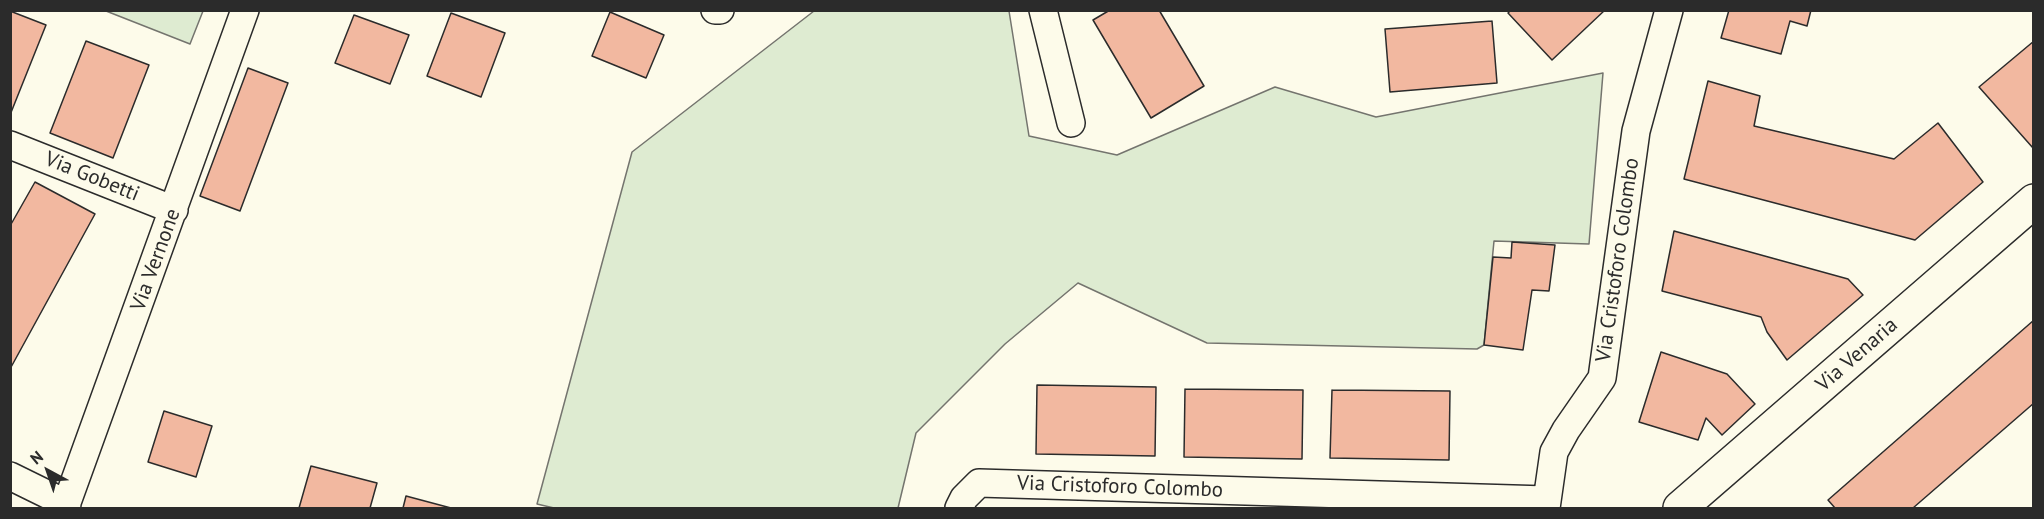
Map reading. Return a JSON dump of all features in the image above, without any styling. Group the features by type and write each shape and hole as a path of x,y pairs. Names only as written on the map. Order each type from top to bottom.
{"street":[{"name":"Via Vernone","path":"66,506 245,10"},
{"path":"1043,10 1071,123"},
{"name":"Via Cristoforo Colombo","path":"959,508 964,498 979,483 1546,504 1554,452 1566,430 1602,378 1636,131 1669,10"},
{"name":"Via Gobetti","path":"10,145 174,210"},
{"name":"Via Venaria","path":"1680,508 2034,201"},
{"path":"10,476 66,506"}],"green space":[{"path":"203,10 190,44 106,11"},
{"path":"814,11 1009,11 1029,136 1117,155 1275,87 1376,117 1603,73 1589,244 1494,241 1484,345 1477,349 1207,343 1078,283 1005,344 916,433 898,508 554,508 537,504 632,152"}],"building":[{"path":"1110,10 1159,10 1204,86 1151,118 1093,20"},
{"path":"1511,10 1605,10 1552,60 1508,13"},
{"path":"1729,10 1811,10 1807,26 1790,21 1781,54 1721,38"},
{"path":"10,11 46,25 10,115"},
{"path":"610,12 664,35 646,78 592,56"},
{"path":"451,13 505,33 481,97 427,76"},
{"path":"354,15 409,35 390,84 335,63"},
{"path":"1492,21 1497,83 1390,92 1385,29"},
{"path":"86,41 149,65 113,158 50,133"},
{"path":"2034,41 2034,148 2033,148 1979,87"},
{"path":"248,68 288,83 240,211 200,196"},
{"path":"1708,81 1760,96 1754,126 1894,159 1938,123 1983,182 1915,240 1684,179"},
{"path":"35,182 95,214 10,369 10,226"},
{"path":"1674,231 1848,279 1863,295 1787,360 1767,332 1761,317 1662,291"},
{"path":"1512,242 1555,245 1549,291 1532,290 1523,350 1484,345 1493,257 1511,258"},
{"path":"2034,320 2034,403 1913,508 1835,508 1828,500"},
{"path":"1661,352 1727,374 1755,404 1722,435 1706,418 1698,440 1639,422"},
{"path":"1037,385 1156,387 1155,456 1036,454"},
{"path":"1185,389 1303,390 1302,459 1184,457"},
{"path":"1332,390 1450,391 1449,460 1330,458"},
{"path":"164,411 212,426 196,477 148,462"},
{"path":"311,466 377,483 370,508 299,508"},
{"path":"406,496 451,508 403,508"}]}
